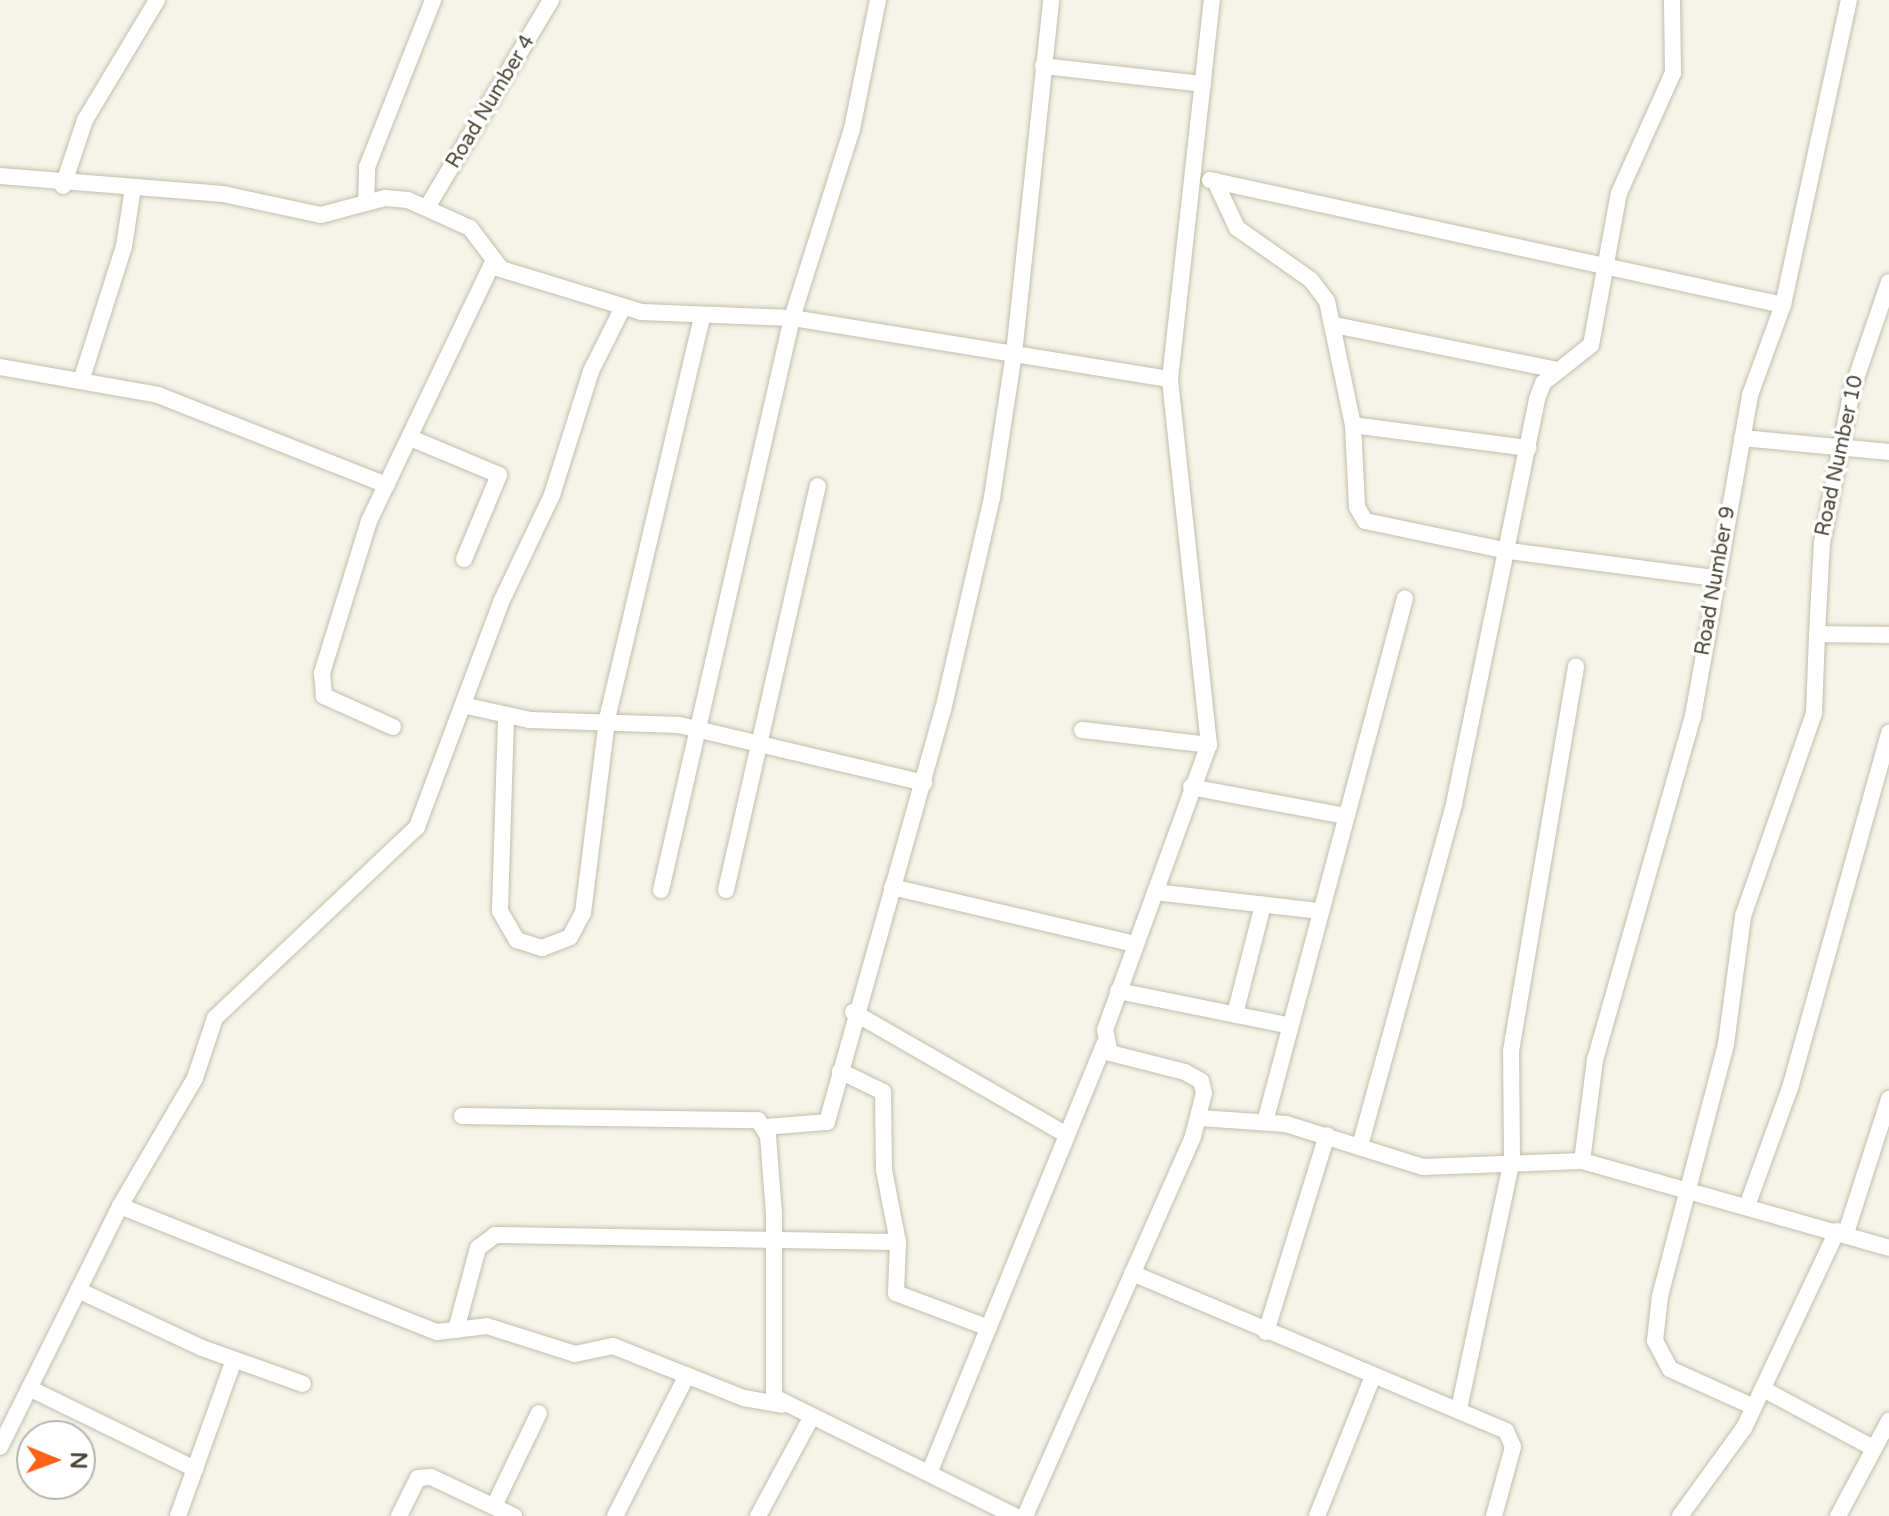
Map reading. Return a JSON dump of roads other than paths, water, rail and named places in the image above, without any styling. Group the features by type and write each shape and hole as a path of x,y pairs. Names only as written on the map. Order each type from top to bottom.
{"street":[{"path":"63,186 85,120 157,0"},
{"path":"366,202 367,167 433,0"},
{"name":"Road Number 4","path":"429,204 551,0"},
{"path":"661,890 695,728 792,318 852,129 878,0"},
{"path":"462,1116 746,1118 765,1127 821,1127 924,783 992,497 1014,354 1051,0"},
{"path":"930,1471 1105,1043 1118,991 1209,745 1209,695 1170,379 1212,0"},
{"path":"1360,1146 1454,804 1509,551 1537,399 1558,370 1579,361 1591,345 1619,193 1673,73 1672,0"},
{"name":"Road Number 9","path":"1582,1161 1597,1049 1680,769 1742,438 1783,305 1849,0"},
{"path":"1043,66 1203,84"},
{"path":"0,176 63,186 223,194 321,215 366,202 429,204 470,228 499,266 623,307 702,317 792,318 1170,379"},
{"path":"1192,176 1603,271 1783,305"},
{"path":"1215,181 1237,228 1311,280 1334,325 1353,425 1355,499 1365,521 1509,551 1715,578"},
{"path":"81,381 124,246 133,188"},
{"path":"393,727 334,704 320,687 361,539 413,439 479,281 499,266"},
{"name":"Road Number 10","path":"1754,1407 1670,1369 1655,1341 1689,1186 1726,1044 1743,916 1814,713 1822,543 1840,450 1889,282"},
{"path":"0,1447 120,1206 195,1078 215,1018 417,827 467,706 501,602 566,457 591,371 623,307"},
{"path":"506,718 500,911 517,940 542,948 570,937 583,913 607,719 702,317"},
{"path":"1334,325 1558,370"},
{"path":"0,367 158,395 387,485"},
{"path":"1353,425 1528,448"},
{"path":"1742,438 1840,450 1889,452"},
{"path":"413,439 499,475 464,559"},
{"path":"726,890 755,747 818,486"},
{"path":"1265,1122 1287,1025 1405,598"},
{"path":"1817,634 1889,635"},
{"path":"1459,1409 1512,1159 1511,1051 1576,666"},
{"path":"467,706 506,718 607,719 695,728 755,747 876,766 924,783"},
{"path":"1082,730 1209,745"},
{"path":"1747,1206 1790,1088 1889,733"},
{"path":"1191,787 1346,816"},
{"path":"892,887 1135,944"},
{"path":"1155,892 1318,911"},
{"path":"1235,1014 1263,905"},
{"path":"1118,991 1287,1025"},
{"path":"853,1012 1067,1135"},
{"path":"1025,1516 1200,1118 1201,1081 1121,1059 1105,1043"},
{"path":"840,1071 883,1092 884,1170 898,1242 891,1284 896,1293 989,1328"},
{"path":"1680,1516 1754,1407 1841,1232 1889,1099"},
{"path":"1200,1118 1265,1122 1327,1135 1423,1167 1512,1159 1582,1161 1689,1186 1889,1248"},
{"path":"765,1127 773,1237 770,1386 782,1405"},
{"path":"1266,1332 1327,1135"},
{"path":"120,1206 437,1332 487,1326 575,1354 613,1346 687,1375 782,1405 930,1471 1015,1516"},
{"path":"456,1330 478,1248 495,1235 773,1237 898,1242"},
{"path":"1132,1273 1506,1431 1513,1447 1494,1516"},
{"path":"78,1290 234,1360 303,1384"},
{"path":"178,1516 234,1360"},
{"path":"615,1516 687,1375"},
{"path":"1317,1516 1373,1376"},
{"path":"29,1388 195,1469"},
{"path":"1763,1389 1873,1448"},
{"path":"494,1506 539,1413"},
{"path":"758,1516 811,1418"},
{"path":"1838,1516 1889,1421"},
{"path":"399,1516 418,1478 431,1477 514,1516"}]}
